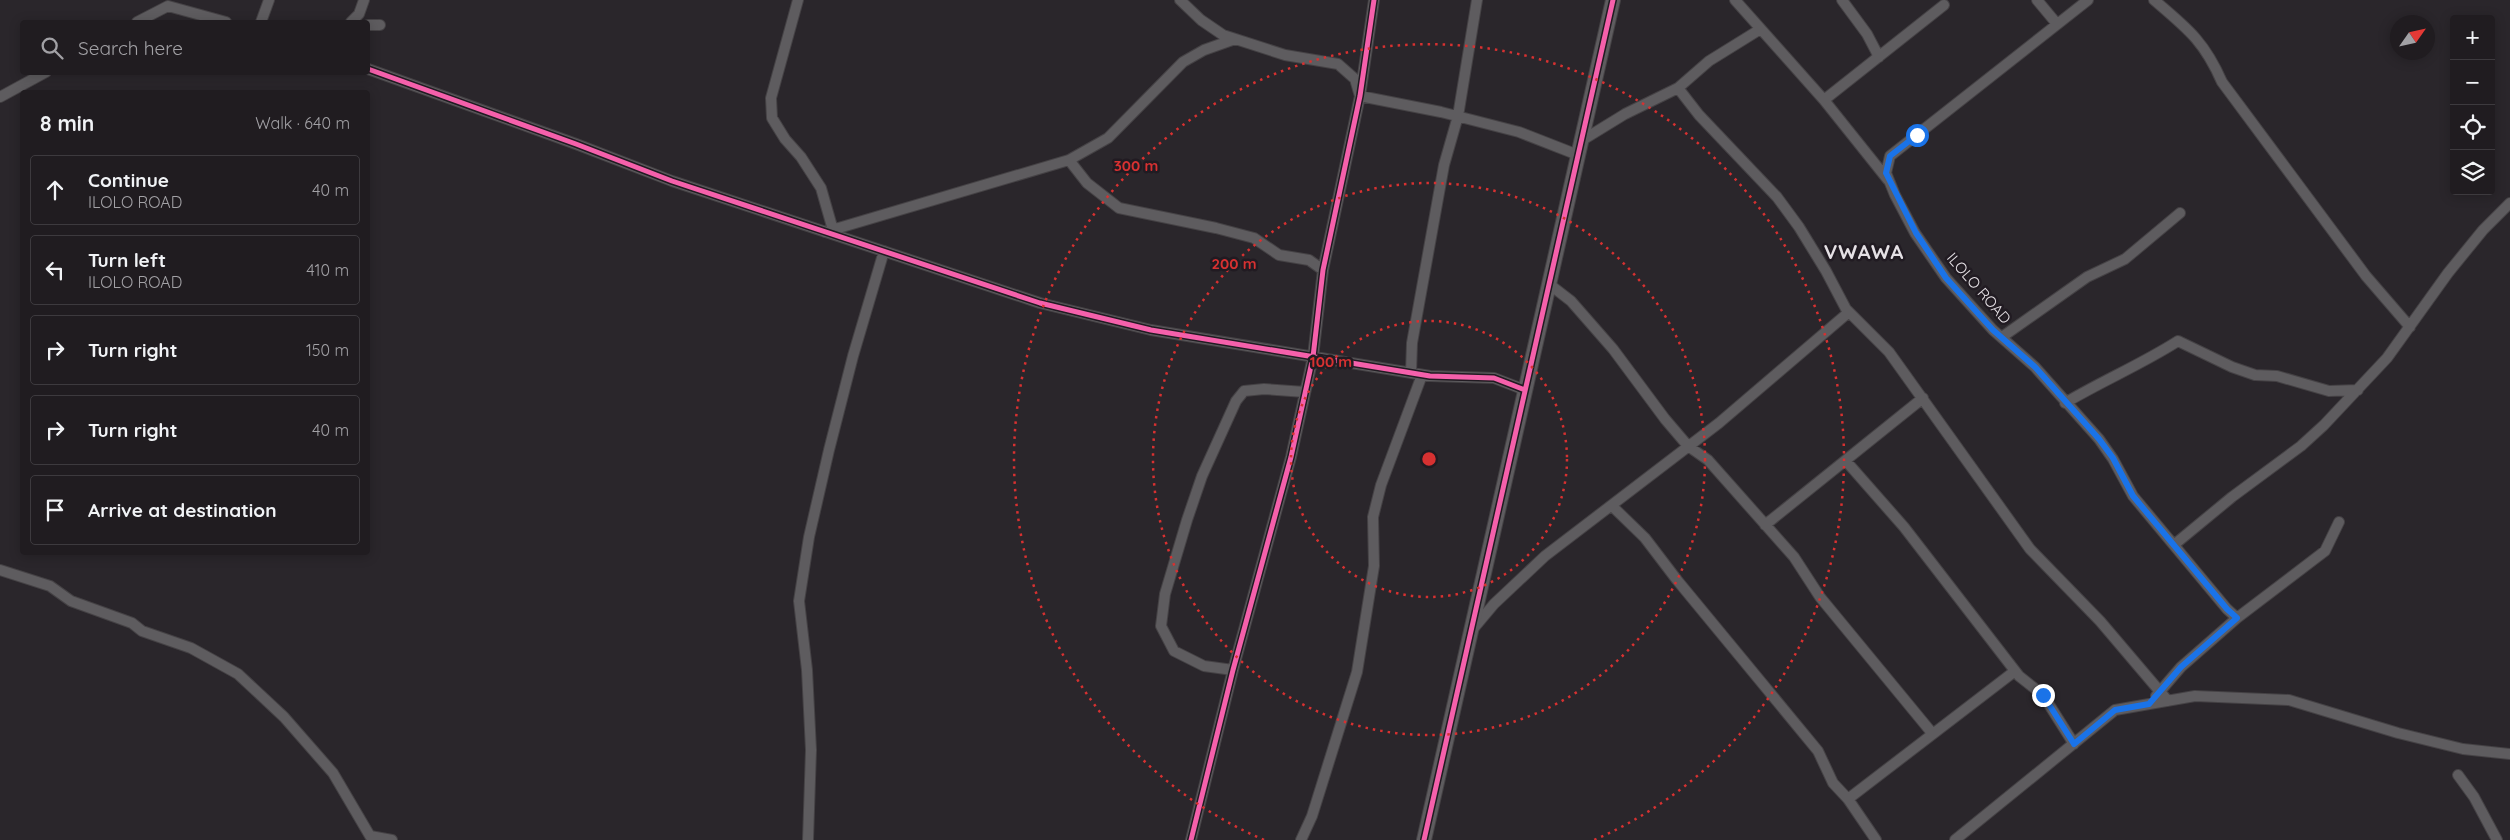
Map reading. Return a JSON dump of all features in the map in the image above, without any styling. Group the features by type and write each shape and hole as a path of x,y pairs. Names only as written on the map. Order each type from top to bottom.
{"street":[{"path":"262,20 269,0"},
{"path":"353,20 359,14 364,0"},
{"path":"798,0 771,98 772,118 821,188 829,231"},
{"path":"1180,0 1202,20 1223,35 1285,55 1338,64 1355,79 1360,96"},
{"path":"1192,840 1233,670 1291,457 1313,357 1323,270 1360,96 1374,0"},
{"path":"1411,373 1412,343 1444,165 1458,116 1477,0"},
{"path":"1424,840 1612,0"},
{"path":"1735,0 1759,30 1824,100 1866,156 1890,183"},
{"path":"1842,0 1867,34 1879,57"},
{"path":"2037,0 2056,24"},
{"name":"ILOLO ROAD","path":"2088,0 2003,65 1963,101 1890,156 1886,173 1916,233 1946,278 2002,338 2035,367 2099,439 2113,458 2133,496 2175,544 2227,609 2237,618"},
{"path":"2154,0 2188,28 2205,49 2222,82 2366,276 2410,327"},
{"path":"140,20 166,3 220,20"},
{"path":"1824,100 1944,5"},
{"path":"370,25 380,25"},
{"path":"1581,141 1625,114 1678,88 1709,61 1759,30"},
{"path":"829,231 1069,160 1108,138 1183,62 1204,50 1235,39"},
{"path":"370,70 672,181 829,231 884,252 1058,308 1151,330 1422,375 1494,378 1525,390"},
{"path":"0,97 40,75"},
{"path":"1678,88 1699,115 1777,197 1799,227 1849,312 1889,352 2030,549 2100,621 2168,701"},
{"path":"1360,96 1458,116 1519,132 1578,155"},
{"path":"1069,160 1087,183 1119,208 1216,228 1254,238 1279,255 1309,260 1323,270"},
{"path":"2175,544 2232,497 2301,446 2358,390 2387,358 2448,273 2483,230 2510,203"},
{"path":"2002,338 2087,277 2125,259 2180,213"},
{"path":"808,840 811,750 807,670 800,601 809,537 853,356 884,252"},
{"path":"1549,284 1571,301 1607,342 1665,419 1688,446 1708,460 1794,557 1820,597 1932,733"},
{"path":"1470,632 1494,604 1539,561 1719,423 1849,312"},
{"path":"2065,403 2102,381 2146,361 2178,341 2255,375 2277,376 2329,391 2358,390"},
{"path":"1301,840 1312,816 1357,672 1374,566 1373,517 1381,486 1422,375"},
{"path":"1233,670 1204,666 1174,651 1161,626 1165,594 1202,476 1236,401 1244,391 1264,389 1305,392"},
{"path":"1765,526 1923,398"},
{"path":"1846,461 1904,527 2015,671 2043,695 2074,744"},
{"path":"1612,506 1645,538 1677,580 1818,750 1833,783 1848,799 1870,834 1876,840"},
{"path":"2149,704 2181,667 2237,618 2325,551 2340,522"},
{"path":"0,570 50,586 71,601 132,623 142,631 191,648 238,674 284,717 333,773 370,836 392,840"},
{"path":"1848,799 2015,671"},
{"path":"1955,840 2115,710 2194,696 2289,700 2407,735 2463,749 2510,754"},
{"path":"2458,775 2474,797 2497,840"}],"cycle path":[{"path":"1191,840 1233,670 1291,457 1313,357 1323,270 1360,96 1374,0"},
{"path":"1424,840 1613,0"},
{"path":"370,70 576,144 672,181 1040,303 1151,330 1430,376 1494,378 1525,390"}],"district":[{"name":"VWAWA","path":"1864,251"}],"route":[{"path":"1917,135 1890,156 1886,173 1895,195 1916,233 1946,278 1993,330 2035,367 2069,408 2099,439 2113,458 2133,496 2175,544 2227,609 2237,618 2181,667 2149,704 2115,710 2074,744 2043,695"}]}
